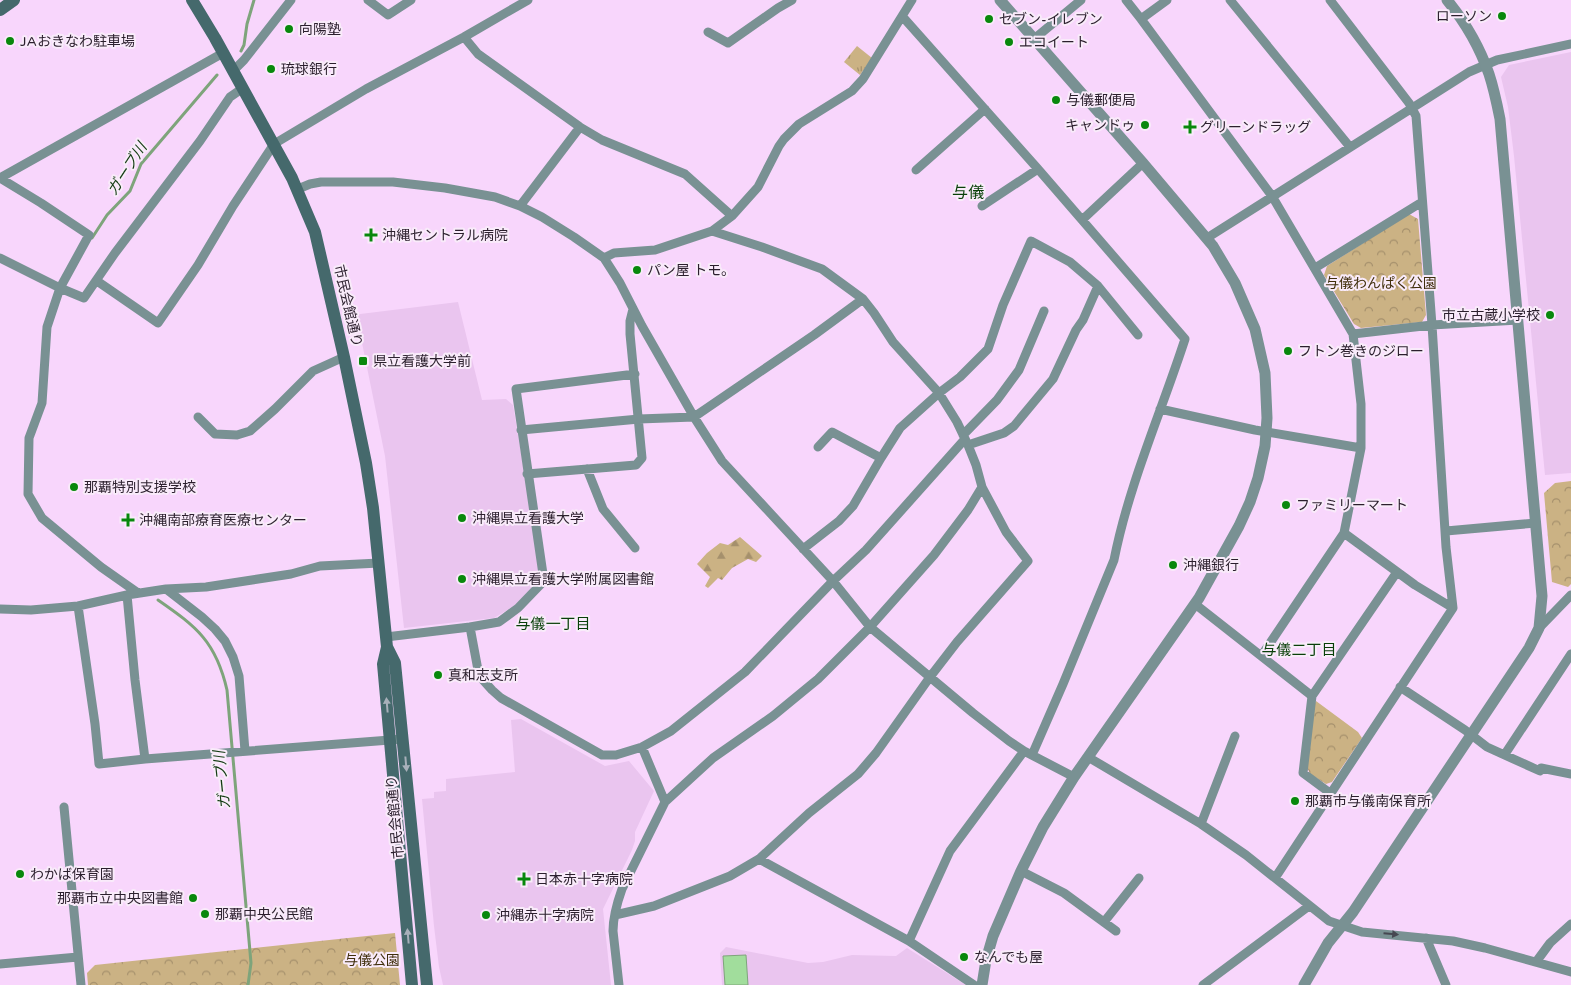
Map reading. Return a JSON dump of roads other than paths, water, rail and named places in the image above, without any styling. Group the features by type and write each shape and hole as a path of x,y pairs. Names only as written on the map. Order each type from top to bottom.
{"main road":[{"path":"0,10 14,0"},
{"name":"市民会館通り","path":"192,0 298,189 318,242 366,463 373,508 387,642 383,664 397,740 427,985"},
{"name":"市民会館通り","path":"397,740 412,985"}],"street":[{"path":"233,71 244,60 291,0"},
{"path":"368,0 388,15 411,0"},
{"path":"96,282 158,323 198,265 274,144 366,89 464,37 528,0"},
{"path":"708,32 728,43 791,0"},
{"path":"604,258 614,253 655,250 712,231 732,216 758,187 784,139 799,124 852,91 863,79 912,0"},
{"path":"982,985 986,960 993,936 1021,871 1052,810 1195,604 1245,514 1258,478 1266,432 1268,404 1262,353 1255,329 1235,283 1206,238 1000,0"},
{"path":"1034,39 1081,0"},
{"path":"1126,0 1272,196 1354,334 1361,404 1361,448 1344,533 1262,655"},
{"path":"1141,19 1167,0"},
{"path":"1230,0 1350,147"},
{"path":"1275,878 1453,608 1416,116 1412,108 1330,0"},
{"path":"1304,985 1328,943 1343,926 1529,648 1538,628 1542,596 1500,119 1494,90 1485,64 1453,2"},
{"path":"902,16 1038,168 1184,339 1124,517 1114,560 1063,684 1028,753 950,851 908,942"},
{"path":"464,37 478,54 580,127 602,140 685,174 732,216"},
{"path":"1206,238 1469,72 1485,64 1571,44"},
{"path":"0,178 223,53"},
{"path":"0,258 84,298 115,253 200,141 230,97 243,88"},
{"path":"916,170 985,109"},
{"path":"520,206 580,127"},
{"path":"1082,220 1143,163"},
{"path":"982,206 1038,168"},
{"path":"0,178 41,202 89,235 60,288 47,327 42,403 29,438 28,494 42,518 101,566 139,593"},
{"path":"298,189 322,182 393,182 453,189 495,197 520,206 574,237 604,258 620,283 694,417 722,461 833,581 870,627 1009,741 1074,777"},
{"path":"1316,268 1422,202"},
{"path":"615,915 654,906 691,892 730,876 759,859 809,813 860,772 957,642 1028,561 1006,532 982,487 976,465 965,440 939,392 894,342 863,299 822,269 712,231"},
{"path":"803,549 839,521 852,506 900,428 939,392 960,377 988,349 1003,305 1031,241 1070,262 1098,286 1138,335"},
{"path":"965,440 1004,433 1014,426 1053,379 1098,286"},
{"path":"521,430 639,419 694,417 863,299"},
{"path":"528,474 636,465 642,458 630,334 630,321 633,309"},
{"path":"470,627 475,658 483,680 501,698 602,755 616,756 642,747 671,731 745,672 833,581 866,550 965,440 997,400 1019,370 1044,311"},
{"path":"1354,334 1432,325 1518,320"},
{"path":"198,417 215,434 238,435 250,431 313,370 344,357"},
{"path":"387,642 499,622 518,608 544,581 516,389 634,374"},
{"path":"1160,409 1266,432 1361,448"},
{"path":"818,447 832,432 881,458"},
{"path":"587,469 603,509 635,548"},
{"path":"619,985 613,931 615,915 622,889 665,802 714,758 773,716 818,679 870,627 934,555 968,510 982,487"},
{"path":"1446,531 1536,523"},
{"path":"1344,533 1397,572 1453,608"},
{"path":"0,609 30,610 78,606 139,593 291,574 320,566 379,563"},
{"path":"1330,793 1303,773 1312,696 1397,572"},
{"path":"166,589 202,617 215,630 233,657 239,676 242,751"},
{"path":"127,595 145,759"},
{"path":"1538,628 1571,595"},
{"path":"1542,596 1548,603 1560,604"},
{"path":"1195,604 1312,696"},
{"path":"78,606 94,714 99,764 225,752 397,740"},
{"path":"1505,754 1571,654"},
{"path":"1400,687 1487,747 1540,770 1571,774"},
{"path":"1201,824 1236,736"},
{"path":"642,747 665,802"},
{"path":"1088,757 1201,824 1246,855 1329,921 1362,932 1453,941 1571,972"},
{"path":"64,807 81,985"},
{"path":"759,859 908,942 974,985"},
{"path":"1021,871 1064,893 1116,931"},
{"path":"1104,922 1139,878"},
{"path":"1203,985 1309,906"},
{"path":"1536,962 1550,943 1571,924"},
{"path":"1426,938 1446,985"},
{"path":"0,964 78,958"}],"waterway":[{"name":"ガーブ川","path":"241,51 254,0"},
{"name":"ガーブ川","path":"92,238 107,215 130,191 141,164 217,75"},
{"name":"ガーブ川","path":"158,600 184,619 203,637 217,659 227,690 251,963 248,985"}],"place":[{"name":"ローソン","path":"1502,16"},
{"name":"セブン-イレブン","path":"989,19"},
{"name":"向陽塾","path":"289,29"},
{"name":"JAおきなわ駐車場","path":"10,41"},
{"name":"エコイート","path":"1009,42"},
{"name":"琉球銀行","path":"271,69"},
{"name":"与儀郵便局","path":"1056,100"},
{"name":"キャンドゥ","path":"1145,125"},
{"name":"グリーンドラッグ","path":"1190,127"},
{"name":"沖縄セントラル病院","path":"371,235"},
{"name":"パン屋 トモ。","path":"637,270"},
{"name":"市立古蔵小学校","path":"1550,315"},
{"name":"フトン巻きのジロー","path":"1288,351"},
{"name":"県立看護大学前","path":"363,361"},
{"name":"那覇特別支援学校","path":"74,487"},
{"name":"ファミリーマート","path":"1286,505"},
{"name":"沖縄県立看護大学","path":"462,518"},
{"name":"沖縄南部療育医療センター","path":"128,520"},
{"name":"沖縄銀行","path":"1173,565"},
{"name":"沖縄県立看護大学附属図書館","path":"462,579"},
{"name":"真和志支所","path":"438,675"},
{"name":"那覇市与儀南保育所","path":"1295,801"},
{"name":"わかば保育園","path":"20,874"},
{"name":"日本赤十字病院","path":"524,879"},
{"name":"那覇市立中央図書館","path":"193,898"},
{"name":"那覇中央公民館","path":"205,914"},
{"name":"沖縄赤十字病院","path":"486,915"},
{"name":"なんでも屋","path":"964,957"}],"district":[{"name":"与儀","path":"968,193"},
{"name":"与儀一丁目","path":"553,624"},
{"name":"与儀二丁目","path":"1299,650"}],"park label":[{"name":"与儀わんぱく公園","path":"1381,283"},
{"name":"与儀公園","path":"372,960"}]}
